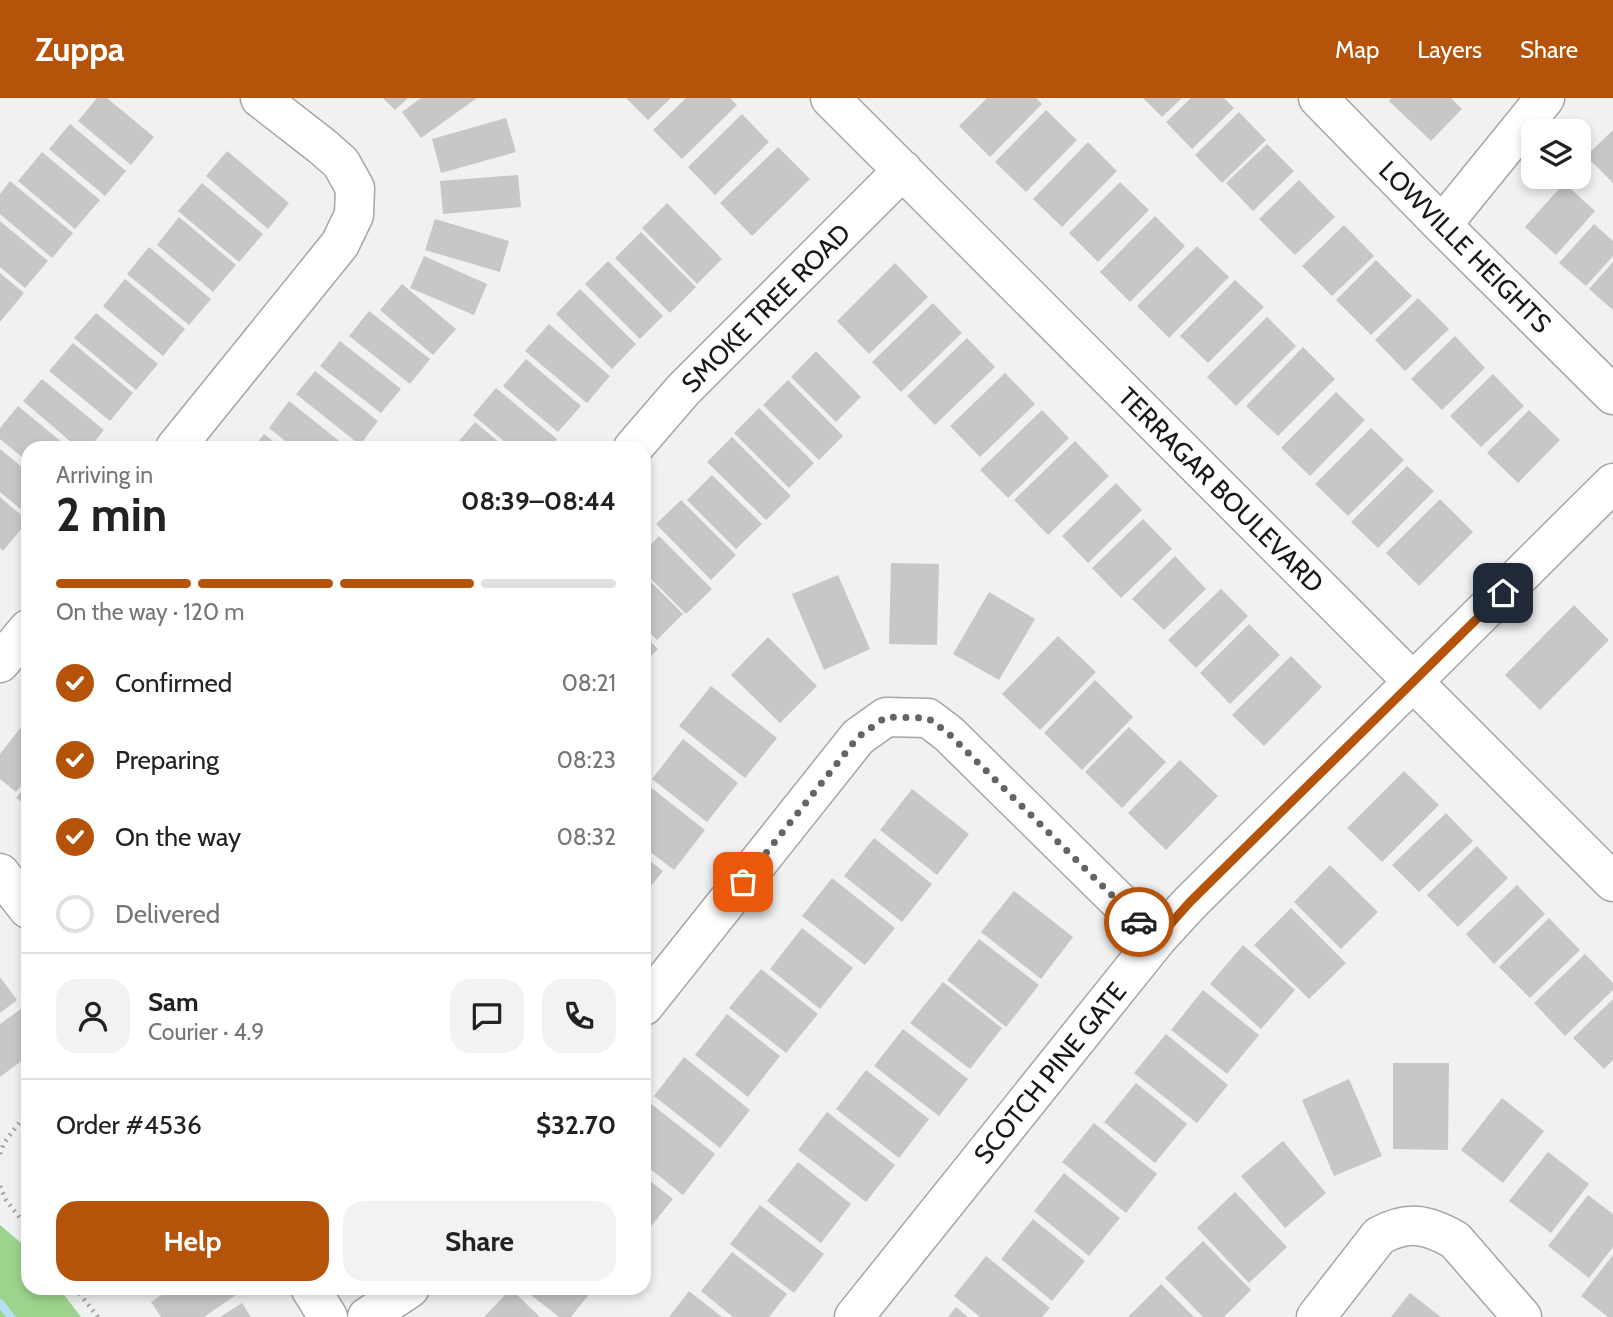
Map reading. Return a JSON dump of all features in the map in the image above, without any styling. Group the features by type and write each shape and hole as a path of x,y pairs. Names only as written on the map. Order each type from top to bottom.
{"street":[{"path":"181,441 340,244 354,215 355,188 341,163 260,98"},
{"name":"TERRAGAR BOULEVARD","path":"830,98 1613,882"},
{"name":"LOWVILLE HEIGHTS","path":"1318,98 1613,395"},
{"path":"1442,225 1545,98"},
{"name":"SMOKE TREE ROAD","path":"639,441 683,390 903,170"},
{"name":"SCOTCH PINE GATE","path":"854,1317 1157,939 1190,902 1613,483"},
{"path":"0,663 21,638"},
{"path":"651,997 858,737 886,717 928,718 949,734 1157,939"},
{"path":"0,873 21,900"},
{"path":"1316,1317 1380,1236 1391,1229 1417,1225 1455,1240 1522,1317"},
{"path":"314,1295 328,1317"},
{"path":"367,1317 400,1295"}],"path":[{"path":"0,1154 21,1121"},
{"path":"0,1186 6,1200 21,1218"},
{"path":"81,1295 98,1317"}],"green space":[{"path":"0,1225 21,1243 21,1295 64,1295 81,1317 0,1317"}],"building":[{"path":"97,98 107,98 154,137 131,165 78,121"},
{"path":"383,98 408,98 395,110"},
{"path":"421,98 477,98 421,138 402,112"},
{"path":"626,98 671,98 648,120"},
{"path":"686,98 730,98 737,105 682,159 653,130"},
{"path":"987,98 1036,98 1042,104 990,157 959,126"},
{"path":"1143,98 1182,98 1162,117"},
{"path":"1191,98 1224,98 1234,108 1192,149 1166,122"},
{"path":"1392,98 1451,98 1462,109 1431,141 1389,101"},
{"path":"1046,110 1077,140 1026,192 995,162"},
{"path":"1239,112 1266,140 1222,183 1195,155"},
{"path":"742,114 769,142 715,195 688,167"},
{"path":"506,118 516,152 441,173 432,139"},
{"path":"70,124 126,171 105,196 49,149"},
{"path":"1613,130 1613,183 1591,161 1591,151"},
{"path":"1088,142 1117,171 1062,227 1033,199"},
{"path":"1267,144 1294,171 1253,211 1226,183"},
{"path":"778,147 810,179 752,236 720,203"},
{"path":"227,151 289,203 268,229 206,176"},
{"path":"42,152 100,200 75,229 18,181"},
{"path":"518,175 521,207 443,214 440,181"},
{"path":"1299,180 1335,217 1295,255 1259,219"},
{"path":"10,181 73,233 52,258 0,214 0,194"},
{"path":"1120,182 1149,210 1098,262 1069,233"},
{"path":"202,183 263,234 239,262 178,211"},
{"path":"1559,189 1571,189 1595,211 1556,255 1525,227"},
{"path":"667,203 722,259 697,284 642,228"},
{"path":"1155,216 1185,246 1130,302 1100,272"},
{"path":"179,217 236,265 213,292 157,245"},
{"path":"435,219 509,241 500,272 425,250"},
{"path":"0,221 48,261 25,288 0,267"},
{"path":"1594,224 1613,241 1613,256 1586,286 1559,263"},
{"path":"1344,225 1374,256 1332,296 1302,266"},
{"path":"641,232 696,287 670,313 615,258"},
{"path":"1197,246 1229,277 1169,338 1137,306"},
{"path":"149,247 211,299 189,325 127,274"},
{"path":"424,256 487,284 474,315 410,288"},
{"path":"1376,260 1412,296 1371,335 1336,300"},
{"path":"608,261 663,316 640,339 585,284"},
{"path":"1613,262 1613,310 1589,289"},
{"path":"895,263 928,297 869,354 837,321"},
{"path":"0,273 24,293 0,322"},
{"path":"125,279 185,329 163,356 103,306"},
{"path":"1235,280 1264,307 1208,363 1180,336"},
{"path":"402,284 456,329 433,355 380,310"},
{"path":"580,289 636,344 612,369 556,314"},
{"path":"1418,298 1449,329 1405,371 1375,340"},
{"path":"933,303 962,333 901,392 872,362"},
{"path":"369,311 430,359 410,384 349,336"},
{"path":"96,313 158,364 136,390 74,338"},
{"path":"1267,317 1296,346 1236,406 1207,377"},
{"path":"549,324 610,376 587,403 525,351"},
{"path":"1455,336 1485,368 1442,410 1411,379"},
{"path":"967,338 995,367 935,425 907,396"},
{"path":"340,341 401,389 381,413 320,366"},
{"path":"73,343 133,393 110,421 49,371"},
{"path":"1303,347 1335,379 1278,436 1246,406"},
{"path":"816,351 861,397 836,422 791,377"},
{"path":"526,359 581,406 558,432 503,386"},
{"path":"315,371 378,421 363,441 355,441 296,394"},
{"path":"1005,373 1035,404 980,457 950,426"},
{"path":"1493,374 1524,406 1481,447 1450,416"},
{"path":"42,379 104,430 95,441 70,441 23,401"},
{"path":"788,380 843,436 819,460 763,405"},
{"path":"496,388 557,439 504,441 473,415"},
{"path":"1336,392 1365,420 1310,476 1281,448"},
{"path":"289,401 339,441 285,441 269,428"},
{"path":"18,406 60,441 21,441 21,456 0,439 0,428"},
{"path":"759,408 814,463 789,488 734,433"},
{"path":"1042,410 1069,438 1008,498 980,470"},
{"path":"1529,410 1560,440 1518,483 1487,453"},
{"path":"475,422 498,441 459,441"},
{"path":"1371,428 1404,460 1348,516 1315,484"},
{"path":"264,434 273,441 258,441"},
{"path":"732,437 791,496 766,520 707,462"},
{"path":"1075,441 1109,476 1048,535 1014,500"},
{"path":"0,449 21,466 21,509 0,492"},
{"path":"1407,466 1434,491 1378,548 1351,522"},
{"path":"712,475 762,524 736,549 687,500"},
{"path":"1116,483 1142,510 1088,563 1062,536"},
{"path":"0,497 21,515 21,529 3,551 0,548"},
{"path":"1440,499 1473,532 1419,586 1386,553"},
{"path":"681,500 736,555 711,580 656,524"},
{"path":"1143,519 1172,549 1121,598 1092,568"},
{"path":"659,536 712,589 686,614 651,579 651,544"},
{"path":"1175,556 1206,589 1164,630 1132,599"},
{"path":"891,563 939,564 937,645 889,644"},
{"path":"838,575 870,649 824,670 792,594"},
{"path":"651,582 683,614 657,640 651,634"},
{"path":"1221,589 1248,616 1196,668 1168,640"},
{"path":"989,592 1035,619 999,680 953,654"},
{"path":"1574,605 1609,640 1540,710 1505,675"},
{"path":"1249,624 1280,655 1230,704 1200,673"},
{"path":"1058,636 1096,672 1040,730 1002,694"},
{"path":"768,637 817,686 780,723 731,675"},
{"path":"651,642 658,649 651,656"},
{"path":"1291,656 1322,687 1264,746 1232,715"},
{"path":"1095,680 1133,717 1082,770 1044,733"},
{"path":"711,686 777,738 745,778 679,726"},
{"path":"21,727 21,786 16,792 0,779 0,754"},
{"path":"1129,727 1166,762 1122,808 1085,772"},
{"path":"683,739 738,783 707,822 652,779"},
{"path":"1180,760 1218,796 1166,850 1128,813"},
{"path":"1404,771 1439,805 1382,862 1347,828"},
{"path":"651,788 705,830 674,870 651,852"},
{"path":"912,789 969,834 937,875 880,830"},
{"path":"1446,813 1473,841 1419,892 1392,865"},
{"path":"874,838 932,884 902,922 844,876"},
{"path":"1477,846 1508,878 1458,927 1427,895"},
{"path":"651,862 663,871 651,886"},
{"path":"1330,865 1378,912 1341,949 1294,902"},
{"path":"832,878 895,928 865,965 802,916"},
{"path":"1517,885 1545,914 1494,964 1466,934"},
{"path":"1014,891 1073,937 1041,979 981,932"},
{"path":"1291,908 1346,963 1309,999 1254,945"},
{"path":"1549,918 1580,950 1530,998 1499,967"},
{"path":"802,928 853,968 820,1009 770,969"},
{"path":"979,939 1039,985 1006,1027 947,980"},
{"path":"1243,945 1295,990 1261,1029 1210,984"},
{"path":"1585,954 1613,983 1613,990 1565,1036 1534,1003"},
{"path":"761,969 818,1014 786,1053 729,1008"},
{"path":"0,977 17,1000 0,1013"},
{"path":"943,982 1002,1028 970,1069 910,1023"},
{"path":"1203,990 1259,1035 1227,1074 1171,1030"},
{"path":"1613,999 1613,1060 1604,1069 1573,1038"},
{"path":"21,1009 21,1061 0,1077 0,1024"},
{"path":"727,1014 780,1056 748,1097 695,1055"},
{"path":"903,1029 968,1079 939,1116 874,1066"},
{"path":"1166,1034 1228,1085 1197,1123 1134,1073"},
{"path":"684,1057 750,1110 720,1148 654,1096"},
{"path":"1393,1063 1449,1063 1448,1150 1393,1149"},
{"path":"866,1070 929,1119 899,1158 836,1109"},
{"path":"1349,1079 1382,1156 1334,1176 1302,1100"},
{"path":"1136,1083 1187,1124 1155,1163 1104,1122"},
{"path":"1502,1098 1544,1131 1503,1183 1461,1150"},
{"path":"651,1104 715,1154 683,1195 651,1170"},
{"path":"827,1112 895,1165 866,1202 798,1150"},
{"path":"1094,1123 1157,1174 1126,1213 1062,1162"},
{"path":"1283,1141 1326,1193 1285,1228 1241,1176"},
{"path":"1548,1152 1589,1184 1551,1233 1509,1201"},
{"path":"798,1162 851,1204 821,1243 767,1201"},
{"path":"1064,1173 1120,1218 1089,1256 1034,1211"},
{"path":"651,1182 673,1199 651,1226"},
{"path":"1235,1192 1287,1247 1249,1283 1197,1228"},
{"path":"1588,1195 1613,1214 1613,1247 1589,1278 1548,1246"},
{"path":"760,1205 824,1254 794,1293 730,1244"},
{"path":"1033,1219 1085,1261 1052,1301 1001,1259"},
{"path":"1203,1241 1251,1290 1224,1317 1203,1317 1165,1278"},
{"path":"732,1252 787,1294 769,1317 733,1317 701,1291"},
{"path":"1613,1255 1613,1317 1608,1317 1581,1296"},
{"path":"986,1256 1050,1308 1042,1317 980,1317 954,1296"},
{"path":"1161,1284 1194,1317 1128,1317"},
{"path":"689,1291 722,1317 669,1317"},
{"path":"1410,1293 1441,1317 1391,1317"},
{"path":"162,1295 236,1295 204,1317 161,1317 151,1302"},
{"path":"505,1295 517,1295 540,1317 484,1317"},
{"path":"531,1295 588,1295 571,1317 559,1317"},
{"path":"242,1303 251,1317 220,1317"},
{"path":"956,1307 968,1317 948,1317"}],"waterway":[{"path":"0,1303 11,1317"}],"way so far":[{"path":"743,882 858,737 886,717 928,718 949,734 1139,922"}],"route":[{"path":"1139,922 1157,939 1190,902 1503,593"}]}
